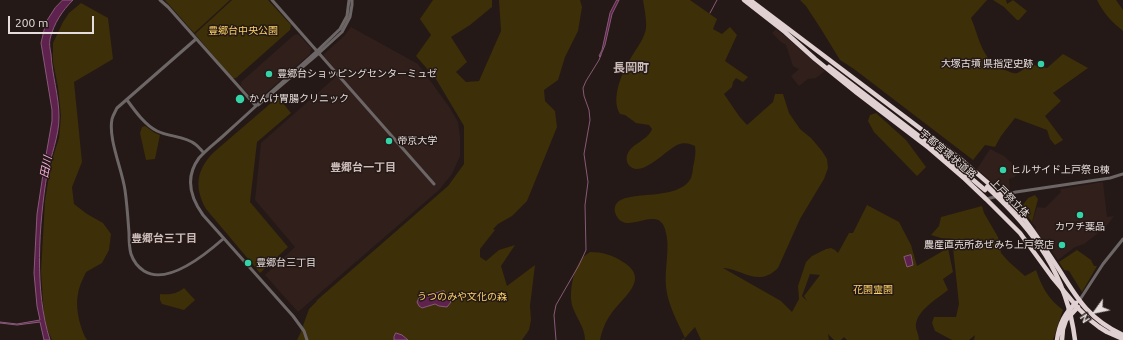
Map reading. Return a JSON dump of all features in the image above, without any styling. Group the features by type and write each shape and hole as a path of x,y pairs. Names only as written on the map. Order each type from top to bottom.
{"highway":[{"name":"宇都宮環状道路","path":"744,0 958,157 1016,210 1029,226 1077,304 1103,324 1123,335"},
{"name":"宇都宮環状道路","path":"750,0 787,31 814,59 942,160 986,199 1020,233 1052,277 1090,320 1107,332 1123,339"},
{"name":"上戸祭立体","path":"787,31 941,149 1000,199 1039,245 1051,264 1062,285 1066,298 1073,322 1074,340"},
{"path":"1057,340 1063,318 1077,304"},
{"path":"1062,340 1066,320 1077,304"}],"street":[{"path":"160,0 168,7 256,106"},
{"path":"272,0 434,184"},
{"path":"307,340 304,331 293,316 223,239 199,210 192,197 191,178 197,161 204,153 260,101 318,52 337,33 347,16 350,0"},
{"path":"196,39 117,108 112,117 111,127 124,184 131,254 138,266 151,274 165,275 190,264 223,239"},
{"path":"127,100 152,128 195,144 204,153"},
{"path":"986,199 1000,195 1110,178 1123,174"},
{"path":"1077,304 1103,264 1123,239"}],"shaded area":[{"path":"351,27 418,64 450,108 458,122 460,156 452,174 439,190 298,312 265,275 295,247 255,200 261,143 339,74 323,55 344,36"},
{"path":"776,29 825,71 816,78 808,79 799,86 791,76 799,69 793,66 786,45 772,33"},
{"path":"298,34 311,48 310,54 255,101 241,86 241,82 294,35"},
{"path":"990,149 1004,156 1019,170 1019,174 1009,179 1010,189 1005,190 999,188 977,169"},
{"path":"1103,182 1107,217 1114,216 1105,228 1084,244 1075,247 1058,260 1035,230 1036,227 1032,223 1037,207 1045,208 1061,192 1060,189"}],"green space":[{"path":"165,0 230,0 194,33"},
{"name":"豊郷台中央公園","path":"232,0 268,0 291,25 290,30 236,78 232,78 195,34"},
{"name":"うつのみや文化の森","path":"433,0 492,0 492,7 470,25 451,37 467,62 456,72 466,82 479,81 501,31 499,0 580,0 582,7 578,31 565,57 558,80 544,90 545,101 555,111 557,127 527,201 512,216 498,224 493,229 495,230 480,249 480,257 486,261 499,250 515,245 501,266 507,286 535,265 530,306 531,320 529,330 522,340 297,340 309,309 316,301 448,186 464,164 464,126 436,79 416,56 431,35 420,19"},
{"name":"花園霊園","path":"643,0 690,0 717,19 713,29 722,34 730,27 737,35 725,61 748,77 743,82 736,78 732,87 724,94 739,116 747,125 773,102 775,94 783,94 789,113 800,129 811,138 827,159 828,168 824,179 800,219 778,268 771,274 764,277 757,277 723,268 781,301 792,312 799,299 798,286 806,262 812,256 826,249 831,248 838,253 849,233 853,233 867,205 899,222 911,245 917,266 948,248 953,272 943,279 948,290 922,311 916,322 919,340 847,340 844,337 841,340 834,340 828,334 829,340 701,340 695,327 685,338 673,313 667,294 667,236 665,229 661,222 655,219 634,223 621,221 616,215 615,210 615,207 619,201 627,198 674,191 684,186 691,178 695,159 695,146 684,143 672,148 652,163 639,169 633,168 628,164 626,158 630,150 647,136 652,129 649,125 636,123 625,115 620,114 616,100 622,76 628,62 642,39 646,28","holes":["810,274 820,275 804,296 807,301 802,296"]},
{"path":"800,0 987,0 971,18 983,50 987,57 999,68 1017,73 1030,64 1047,68 1063,54 1088,68 1053,93 1061,101 1045,116 1063,140 1055,145 1050,139 1047,130 1015,118 1001,136 995,147 985,145 973,160 854,69 840,60 806,6"},
{"path":"993,0 1006,0 1007,4 1013,0 1027,11 1019,20 1017,20 1004,7"},
{"path":"1097,0 1116,0 1123,10 1123,31 1108,17"},
{"path":"81,3 108,18 113,59 74,82 82,162 72,187 74,204 87,214 103,223 111,234 109,250 102,263 86,272 81,283 77,299 79,318 82,330 87,340 52,340 47,329 44,316 41,271 45,201 51,163 59,138 61,116 58,87 53,62 53,43 69,13"},
{"path":"278,97 291,113 257,142 250,202 288,247 260,273 206,209 200,193 199,179 203,165 214,152"},
{"path":"876,113 906,140 926,167 917,176 874,132 868,121 870,115"},
{"path":"145,126 160,135 155,159 146,160 140,133 142,127"},
{"path":"1035,195 1038,199 1032,222 1023,205 1028,198"},
{"path":"982,206 984,213 998,237 1001,253 1025,276 1036,270 1046,292 1053,302 1063,310 1053,340 974,340 975,335 969,340 952,340 935,331 932,323 934,317 956,317 959,304 952,239 931,235 939,226 941,217"},
{"path":"1077,250 1091,260 1094,266 1097,266 1082,292 1069,271 1064,270 1059,262"},
{"path":"590,252 603,253 615,257 631,268 635,275 635,281 632,288 609,317 600,340 585,340 584,331 573,308 571,296 572,282 579,262"},
{"path":"184,288 195,300 184,310 162,304 160,294 173,294"}],"water":[{"name":"田川","path":"63,0 73,0 65,8 56,23 50,39 58,101 59,124 47,174 40,236 40,279 42,300 50,340 44,340 40,322 17,325 0,322 17,324 40,320 37,306 34,273 37,214 52,121 52,110 41,43 46,22 55,8"},
{"path":"617,0 619,0 612,14 605,45 600,57 610,13"},
{"path":"911,255 913,265 907,267 904,257"},
{"path":"444,291 451,302 447,307 435,304 422,308 417,302 419,298"},
{"path":"396,333 402,335 408,340 394,340"}],"waterway":[{"path":"710,13 717,0"},
{"path":"556,340 554,315 556,305 586,250 585,205 588,182 584,154 590,120 583,88 601,55"}],"place":[{"name":"大塚古墳 県指定史跡","path":"1041,64"},
{"name":"豊郷台ショッピングセンターミュゼ","path":"269,74"},
{"name":"かんけ胃腸クリニック","path":"240,99"},
{"name":"帝京大学","path":"389,141"},
{"name":"ヒルサイド上戸祭 B棟","path":"1003,170"},
{"name":"カワチ薬品","path":"1080,215"},
{"name":"農産直売所あぜみち上戸祭店","path":"1062,245"},
{"name":"豊郷台三丁目","path":"248,263"}],"district":[{"name":"長岡町","path":"631,68"},
{"name":"豊郷台一丁目","path":"363,167"},
{"name":"豊郷台三丁目","path":"164,238"}]}
